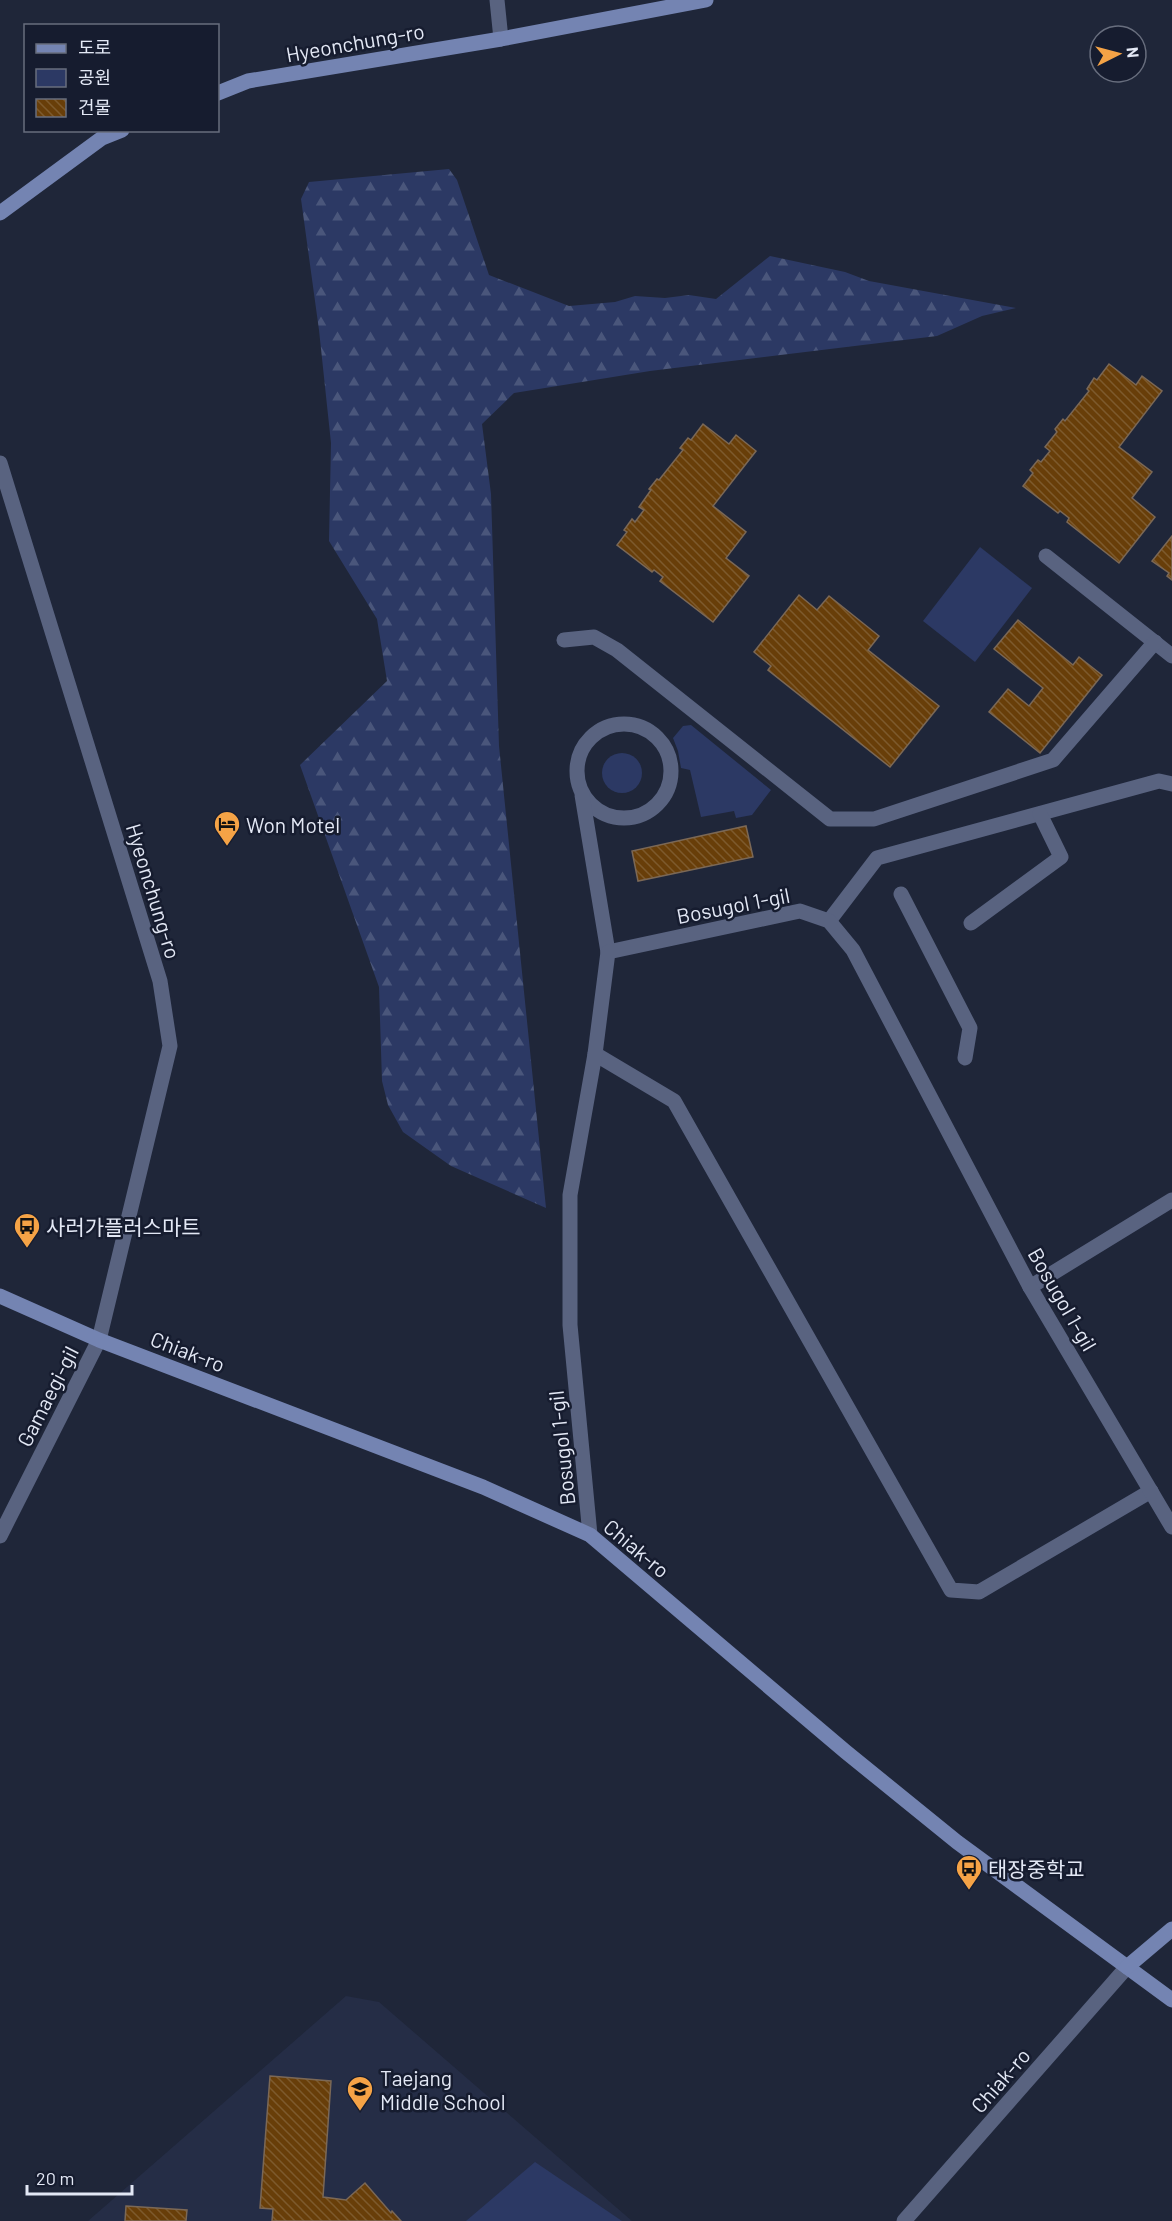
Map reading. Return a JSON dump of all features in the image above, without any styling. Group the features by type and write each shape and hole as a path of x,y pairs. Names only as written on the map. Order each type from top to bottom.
{"street":[{"path":"497,0 501,39"},
{"name":"Hyeonchung-ro","path":"219,93 248,81 501,39 706,0"},
{"path":"0,213 102,138 117,132"},
{"name":"Hyeonchung-ro","path":"0,463 160,981 170,1046 99,1340"},
{"path":"1046,556 1172,656"},
{"path":"564,640 594,637 617,650 830,819 874,819 1053,760 1155,642"},
{"path":"582,793 595,808 611,817 630,819 647,813 661,801 670,785 672,766 666,748 654,733 637,725 618,724 600,729 586,741 578,758 577,777 582,793 608,952"},
{"path":"829,921 877,858 1159,781 1172,784"},
{"path":"971,923 1061,857 1040,814"},
{"path":"901,894 970,1028 965,1058"},
{"name":"Bosugol 1-gil","path":"590,1535 570,1325 570,1196 595,1054 608,952 800,911 829,921 853,950 1030,1287 1172,1527"},
{"path":"595,1054 674,1101 951,1590 980,1592 1151,1491"},
{"path":"1030,1287 1172,1200"},
{"name":"Chiak-ro","path":"0,1296 99,1340 483,1487 590,1535 846,1752 957,1842 1172,2000"},
{"name":"Gamaegi-gil","path":"0,1536 99,1340"},
{"path":"1127,1967 1172,1929"},
{"name":"Chiak-ro","path":"904,2221 1127,1967"}],"shaded area":[{"name":"Taejang Middle School","path":"346,1996 379,2002 632,2221 88,2221"}],"green space":[{"path":"449,169 457,180 489,275 569,306 615,302 635,296 665,298 689,295 716,299 770,256 845,272 869,281 1016,308 982,316 937,336 650,371 514,393 482,424 491,494 499,746 546,1208 451,1166 403,1132 388,1105 382,1081 379,987 300,765 387,681 377,619 329,541 331,443 319,330 301,199 309,182"},
{"path":"980,547 1032,588 975,662 923,621"},
{"path":"691,725 771,790 752,815 736,818 734,811 701,817 690,770 681,768 673,738 683,726"},
{"path":"622,753 630,754 636,759 641,765 641,781 636,787 630,792 622,793 614,792 608,787 603,781 602,773 603,765 608,759 614,754"},
{"path":"535,2162 622,2221 466,2221"}],"building":[{"path":"1109,364 1136,385 1142,376 1162,391 1119,447 1152,472 1132,498 1155,517 1119,563 1067,522 1069,518 1060,511 1058,513 1023,486 1033,473 1030,470 1050,451 1045,447 1057,432 1055,429 1063,419 1065,421 1089,391 1087,389 1094,378 1097,380"},
{"path":"703,424 729,444 736,435 756,451 713,506 746,532 726,558 749,576 713,622 660,581 663,577 654,570 652,572 617,545 627,532 624,530 632,519 635,522 644,510 639,507 651,490 649,489 683,450 680,448 688,438 691,440"},
{"path":"1172,536 1172,580 1167,576 1169,573 1152,561"},
{"path":"799,595 817,610 829,596 879,636 868,650 939,706 890,767 768,670 771,666 754,652"},
{"path":"1018,620 1073,665 1079,657 1102,675 1040,753 989,712 1008,689 1029,706 1043,688 994,649"},
{"path":"746,826 753,857 638,881 632,851"},
{"path":"270,2076 331,2081 323,2197 346,2200 365,2183 401,2221 272,2221 273,2209 260,2208"},
{"path":"126,2206 187,2210 186,2221 125,2221"}],"place":[{"name":"Won Motel","path":"227,847"},
{"name":"사러가플러스마트","path":"27,1249"},
{"name":"태장중학교","path":"969,1891"},
{"name":"Taejang Middle School","path":"360,2112"}]}
